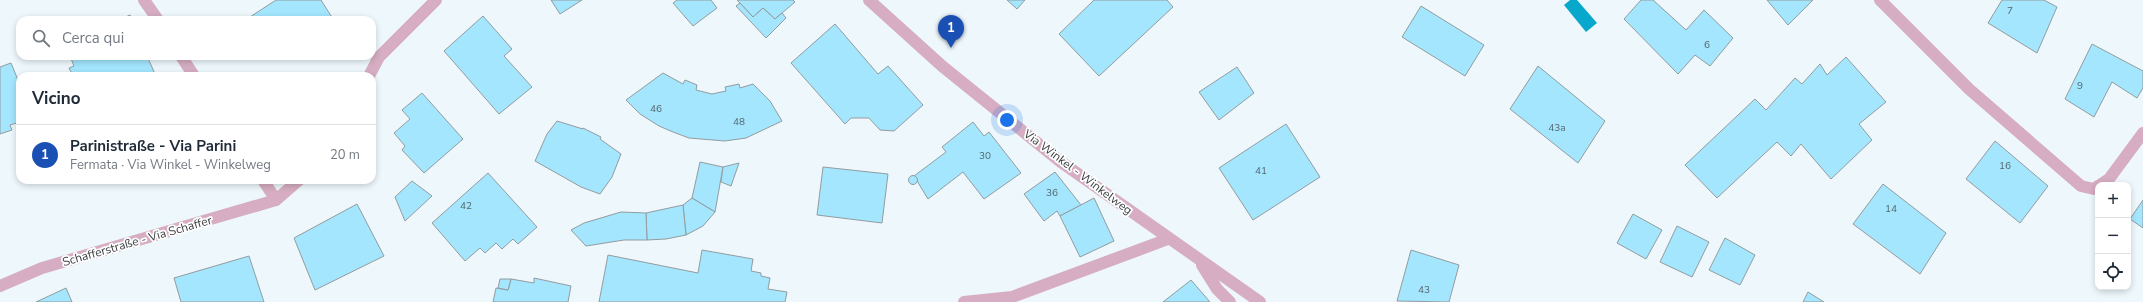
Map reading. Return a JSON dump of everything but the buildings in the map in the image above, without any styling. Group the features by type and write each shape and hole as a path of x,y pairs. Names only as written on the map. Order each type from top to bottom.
{"street":[{"path":"144,0 155,16"},
{"path":"371,72 379,57 436,0"},
{"name":"Via Winkel - Winkelweg","path":"869,0 942,66 1061,162 1168,239 1260,302"},
{"path":"1880,0 1970,88 2081,186 2095,188"},
{"path":"184,60 191,72"},
{"path":"2105,182 2109,179 2143,133"},
{"path":"266,184 276,200"},
{"name":"Schafferstraße - Via Schaffer","path":"0,286 42,268 276,200 294,184"},
{"path":"964,302 1012,297 1168,239"},
{"path":"1198,259 1217,289 1230,302"}],"water":[{"path":"1570,0 1577,0 1597,23 1586,32 1564,5"}],"place":[{"name":"Parinistraße - Via Parini","path":"951,48"}]}
